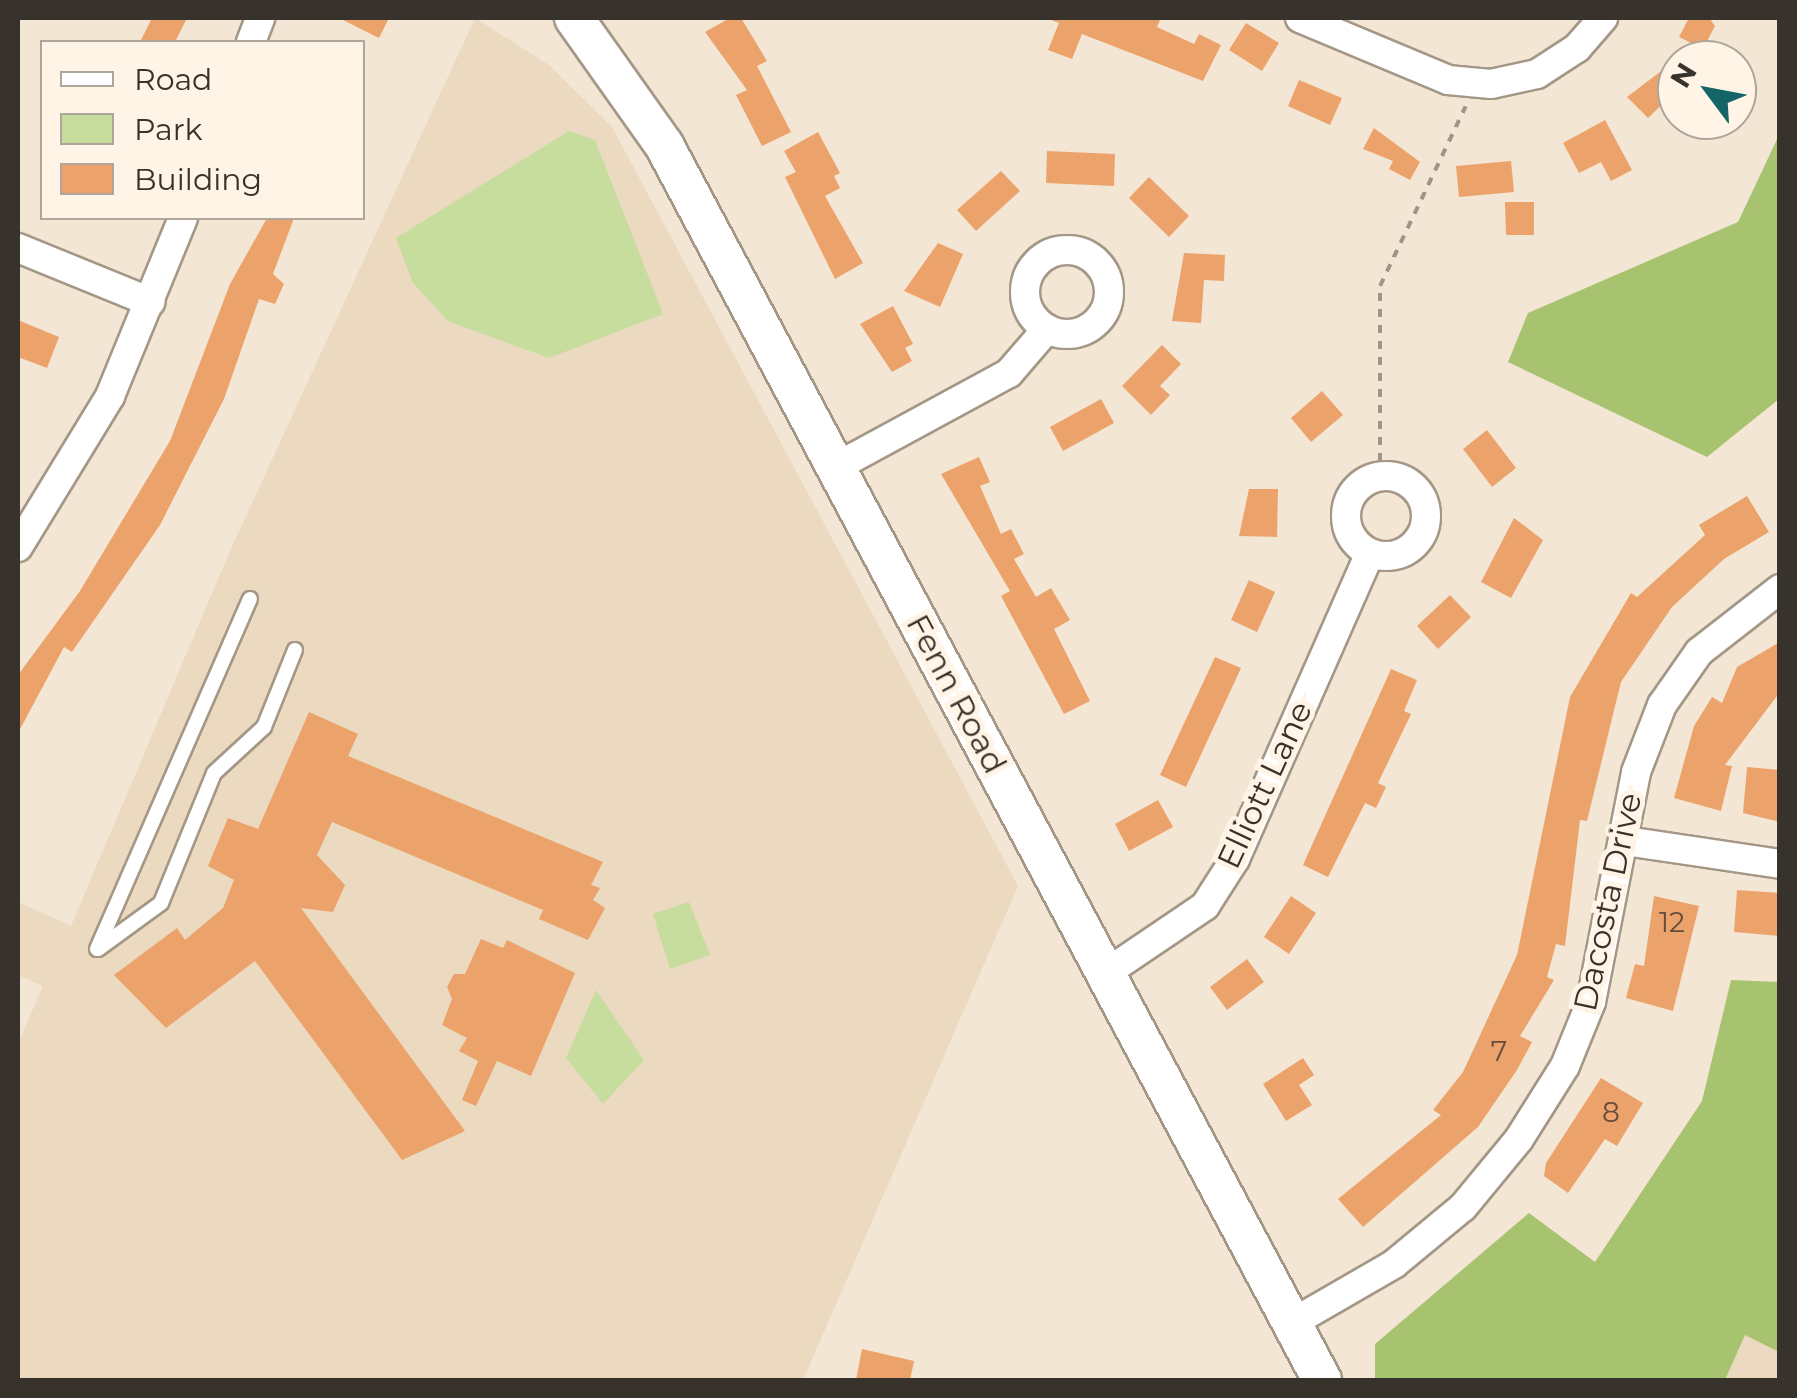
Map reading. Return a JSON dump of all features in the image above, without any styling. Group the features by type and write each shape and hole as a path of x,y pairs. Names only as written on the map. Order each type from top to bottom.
{"street":[{"name":"Fenn Road","path":"574,18 664,145 1322,1380"},
{"path":"1300,18 1448,80 1476,83 1537,74 1577,48 1603,18"},
{"path":"18,547 74,464 150,302 181,220"},
{"path":"18,248 150,302"},
{"path":"836,467 1009,372 1047,328"},
{"path":"1380,476 1416,489 1425,526 1399,554 1370,553 1354,540 1346,511 1354,492 1380,476"},
{"name":"Elliott Lane","path":"1106,973 1205,906 1235,859 1370,553"},
{"name":"Dacosta Drive","path":"1292,1323 1394,1264 1463,1207 1519,1139 1565,1066 1591,1002 1636,772 1662,705 1700,652 1780,588"},
{"path":"1625,841 1780,864"}],"lane":[{"path":"250,600 97,949 160,903 214,773 264,727 294,650"}],"path":[{"path":"1380,476 1380,286 1476,83"}],"shaded area":[{"path":"475,18 549,65 612,127 1018,886 803,1380 18,1380 18,1044 43,986 18,975 18,902 71,926 230,551"},
{"path":"1745,1334 1779,1352 1779,1380 1725,1380"}],"green space":[{"path":"569,131 595,140 663,314 549,358 448,321 413,283 396,238"},
{"path":"1779,135 1779,399 1707,457 1508,362 1528,313 1738,222"},
{"path":"689,902 710,955 670,969 653,914"},
{"path":"1731,980 1779,982 1779,1352 1745,1335 1725,1380 1375,1380 1375,1344 1529,1213 1595,1262 1702,1101"},
{"path":"596,990 644,1060 603,1104 566,1058"}],"building":[{"path":"152,18 187,18 176,40 141,40"},
{"path":"339,18 389,18 379,38"},
{"path":"730,18 741,18 767,61 757,66 791,132 762,146 736,95 747,90 705,32"},
{"path":"1046,18 1161,18 1157,27 1194,44 1199,34 1221,45 1203,81 1082,34 1072,59 1048,50 1059,23"},
{"path":"1689,18 1709,18 1715,26 1708,40 1679,37"},
{"path":"1246,23 1279,43 1262,71 1229,50"},
{"path":"1657,74 1657,109 1648,118 1627,97"},
{"path":"1299,80 1342,98 1330,125 1288,106"},
{"path":"1605,120 1632,170 1611,181 1601,162 1579,173 1563,143"},
{"path":"1374,128 1420,162 1410,180 1389,169 1393,161 1363,149"},
{"path":"818,132 840,173 834,176 840,188 825,196 863,263 835,279 785,177 796,172 784,151"},
{"path":"1047,151 1115,154 1114,186 1046,183"},
{"path":"1511,161 1514,192 1459,197 1456,166"},
{"path":"1001,171 1020,191 976,231 957,210"},
{"path":"1149,177 1189,216 1169,237 1129,198"},
{"path":"1505,202 1534,202 1534,235 1506,235"},
{"path":"266,220 293,220 273,274 284,284 275,304 259,299 224,399 160,525 72,652 64,647 18,733 18,675 80,591 170,441 230,284"},
{"path":"938,243 963,254 940,307 904,291"},
{"path":"1184,253 1225,255 1224,281 1204,280 1201,323 1172,321"},
{"path":"893,306 913,344 905,348 912,361 892,372 860,324"},
{"path":"18,320 59,337 47,368 18,357"},
{"path":"1162,345 1181,364 1160,386 1170,395 1151,415 1122,386"},
{"path":"1322,391 1343,415 1311,442 1291,418"},
{"path":"1101,399 1114,423 1063,451 1050,427"},
{"path":"1487,430 1516,468 1492,487 1463,449"},
{"path":"979,457 990,482 980,486 1001,534 1011,529 1024,554 1014,559 1036,597 1051,588 1070,620 1054,629 1090,701 1064,714 1001,596 1010,591 941,474"},
{"path":"1249,489 1278,489 1277,537 1239,536"},
{"path":"1747,496 1769,532 1724,559 1672,607 1621,682 1587,821 1580,820 1565,946 1556,944 1547,977 1554,980 1520,1036 1532,1042 1478,1127 1363,1227 1338,1199 1441,1115 1433,1110 1463,1072 1517,955 1570,697 1631,593 1637,597 1705,535 1699,525"},
{"path":"1514,518 1543,540 1511,598 1481,582"},
{"path":"1249,580 1275,592 1257,632 1231,620"},
{"path":"1450,595 1471,617 1438,649 1417,626"},
{"path":"1780,642 1780,692 1725,765 1732,766 1721,811 1674,798 1694,726 1712,697 1722,703 1737,667"},
{"path":"1215,657 1241,668 1186,787 1160,775"},
{"path":"1391,669 1417,680 1404,711 1411,714 1378,783 1386,787 1376,808 1365,803 1328,877 1303,865"},
{"path":"309,712 358,734 348,756 603,862 591,885 600,888 593,900 605,908 588,940 539,919 543,910 332,822 317,855 345,885 333,912 301,908 465,1131 402,1160 255,961 166,1028 114,975 177,928 185,940 223,908 234,880 208,866 228,818 258,829"},
{"path":"1747,767 1780,770 1780,822 1743,813"},
{"path":"1158,800 1173,827 1129,851 1115,824"},
{"path":"1737,890 1780,893 1780,936 1734,932"},
{"path":"1291,896 1316,913 1289,954 1264,937"},
{"path":"1654,896 1699,906 1673,1011 1626,998 1635,964 1644,966"},
{"path":"481,939 503,948 507,940 575,973 531,1076 497,1061 476,1106 462,1100 478,1061 459,1051 467,1038 442,1025 452,999 447,987 454,974 465,974"},
{"path":"1247,959 1264,982 1227,1010 1210,987"},
{"path":"1303,1058 1314,1075 1299,1085 1312,1105 1286,1121 1263,1084"},
{"path":"1601,1078 1643,1103 1617,1146 1605,1139 1568,1193 1544,1176 1546,1163"},
{"path":"862,1349 914,1361 910,1380 856,1380"}]}
